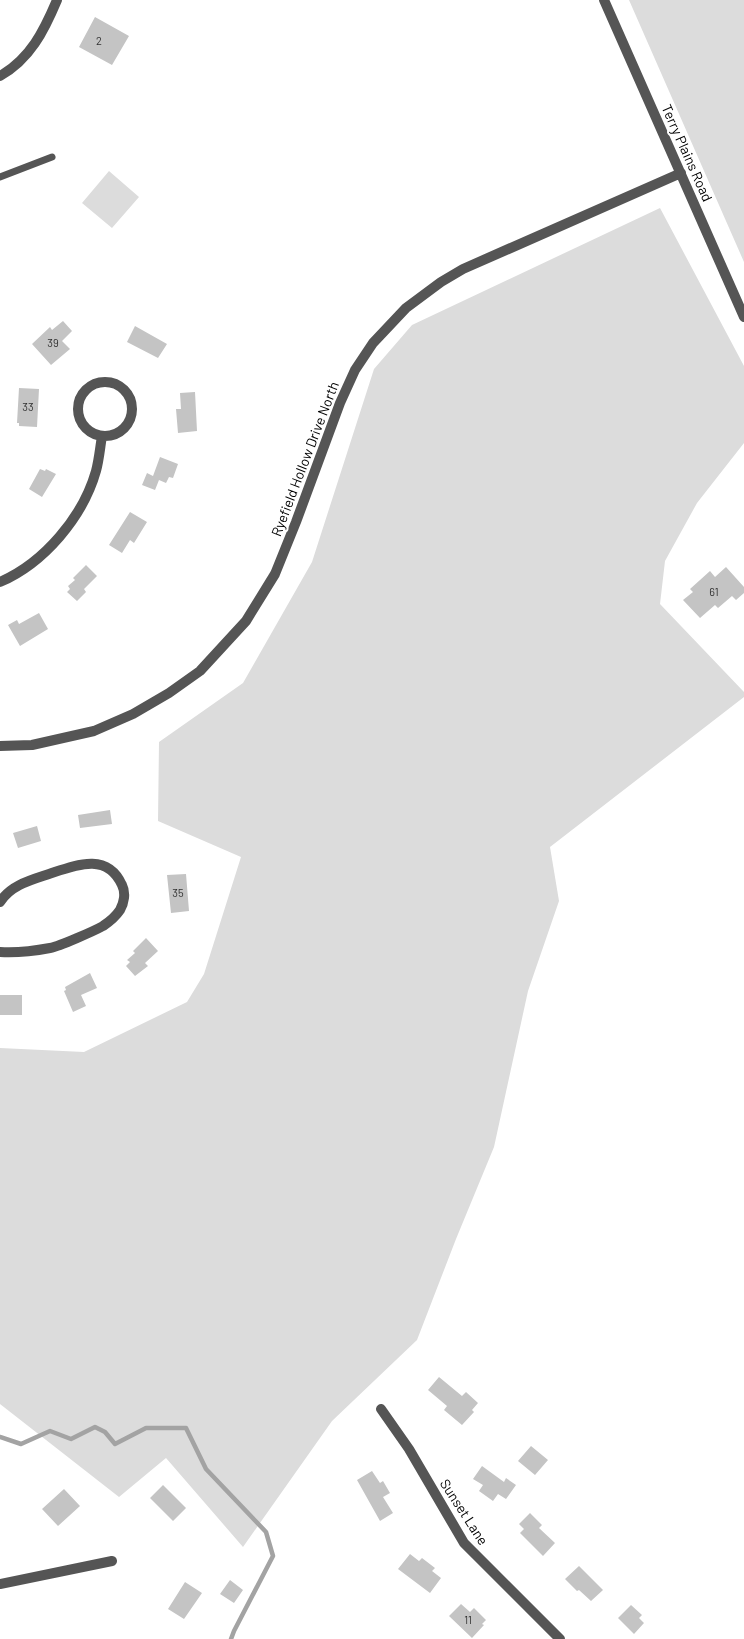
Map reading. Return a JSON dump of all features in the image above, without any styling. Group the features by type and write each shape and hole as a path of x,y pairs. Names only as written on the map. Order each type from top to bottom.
{"street":[{"path":"0,76 22,59 38,41 57,0"},
{"name":"Terry Plains Road","path":"604,0 744,317"},
{"name":"Ryefield Hollow Drive North","path":"0,746 32,745 94,731 133,714 169,693 200,671 246,621 275,574 340,403 355,370 373,343 406,308 441,282 463,269 681,173"},
{"path":"102,382 111,383 126,393 132,409 126,426 111,436 102,436 86,429 78,414 78,405 86,389 102,382"},
{"path":"0,582 36,560 56,542 75,516 96,471 102,436"},
{"path":"0,902 4,896 16,887 32,880 70,867 92,863 109,868 119,877 124,888 121,909 103,926 51,948 0,952"},
{"name":"Sunset Lane","path":"381,1409 409,1449 464,1543 560,1639"},
{"path":"0,1584 112,1561"}],"lane":[{"path":"0,177 52,157"}],"shaded area":[{"path":"629,0 744,0 744,262"},
{"path":"109,171 139,197 112,228 82,203"},
{"path":"660,208 744,366 744,443 697,503 665,561 660,604 744,692 744,697 550,847 559,901 528,991 494,1147 417,1340 332,1421 243,1547 166,1458 119,1497 0,1404 0,1048 84,1052 187,1002 204,974 241,857 158,821 159,742 243,683 312,562 374,369 412,325"}],"building":[{"path":"95,17 129,36 112,65 79,47"},
{"path":"63,321 72,331 62,341 70,349 51,365 32,344 50,327 52,330"},
{"path":"135,326 167,344 158,358 127,342"},
{"path":"19,388 39,389 37,427 19,426 19,423 17,423"},
{"path":"195,392 197,431 178,433 176,409 181,409 180,393"},
{"path":"160,457 178,464 173,478 169,477 166,483 159,480 155,490 142,485 147,473 153,476"},
{"path":"40,469 45,471 46,469 56,474 42,497 29,489"},
{"path":"130,512 147,522 134,543 130,540 122,553 109,545"},
{"path":"86,565 97,576 84,589 86,592 77,601 67,592 70,589 68,586"},
{"path":"726,567 744,587 744,593 736,600 732,596 718,608 715,605 700,618 683,600 693,592 690,589 710,571 715,577"},
{"path":"39,613 48,629 20,646 8,625 17,620 19,624"},
{"path":"110,810 112,824 80,828 78,815"},
{"path":"37,826 41,841 18,848 13,833"},
{"path":"186,874 189,911 171,913 167,875"},
{"path":"146,938 158,951 145,963 148,966 135,976 126,966 130,962 127,960"},
{"path":"90,973 97,988 81,995 86,1006 73,1012 64,991 66,990 65,987"},
{"path":"0,995 22,995 22,1015 0,1015"},
{"path":"439,1377 462,1396 466,1392 478,1403 472,1410 474,1412 462,1425 444,1410 447,1406 428,1390"},
{"path":"531,1446 548,1460 535,1475 518,1461"},
{"path":"482,1466 504,1482 506,1478 516,1485 506,1499 498,1494 493,1501 479,1491 483,1485 473,1479"},
{"path":"372,1471 380,1483 383,1481 390,1493 383,1497 393,1513 380,1521 357,1480"},
{"path":"163,1485 186,1508 173,1521 150,1498"},
{"path":"64,1489 80,1506 58,1526 42,1509"},
{"path":"530,1513 542,1525 539,1528 555,1543 543,1556 520,1533 524,1529 519,1524"},
{"path":"410,1554 419,1561 422,1558 435,1568 432,1571 441,1578 430,1593 398,1569"},
{"path":"579,1566 603,1590 591,1601 565,1579"},
{"path":"230,1580 243,1590 234,1603 220,1594"},
{"path":"185,1582 202,1593 184,1619 168,1609"},
{"path":"461,1604 470,1612 474,1608 486,1620 472,1638 449,1616"},
{"path":"631,1605 642,1615 639,1618 644,1623 634,1634 618,1618"}],"waterway":[{"path":"0,1437 21,1444 50,1431 71,1439 95,1427 105,1432 115,1444 146,1428 186,1428 206,1469 266,1532 273,1556 231,1639"}]}
